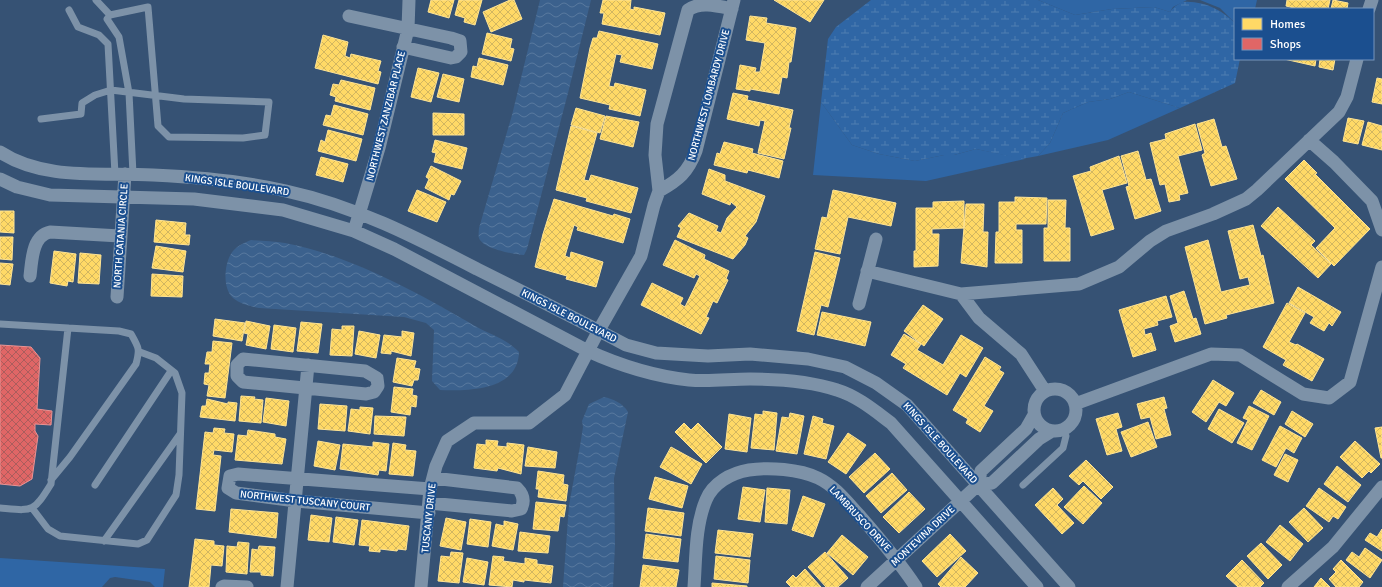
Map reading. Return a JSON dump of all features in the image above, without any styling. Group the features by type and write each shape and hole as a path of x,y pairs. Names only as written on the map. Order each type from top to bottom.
{"street":[{"name":"NORTHWEST ZANZIBAR PLACE","path":"354,231 379,148 408,29 409,0"},
{"name":"NORTHWEST LOMBARDY DRIVE","path":"598,330 642,256 654,205 659,191 655,155 657,124 688,10 694,5 733,5 696,151 691,165 676,182 659,191"},
{"path":"349,16 460,41 461,52 456,57 451,58 403,47"},
{"path":"867,271 961,294 1079,284 1119,267 1150,241 1166,231 1213,214 1246,199 1257,190 1341,108 1347,97 1357,60"},
{"path":"1309,140 1334,162 1372,201 1382,230"},
{"name":"KINGS ISLE BOULEVARD","path":"0,152 24,164 54,171 197,178 286,191 360,212 409,234 626,345 656,353 708,356 750,354 808,359 846,367 876,383 907,405 1069,587"},
{"name":"NORTH CATANIA CIRCLE","path":"117,297 120,236 124,197 124,174"},
{"name":"KINGS ISLE BOULEVARD","path":"0,179 17,187 50,195 194,199 282,210 354,231 394,249 588,351 619,365 656,376 691,380 751,379 805,383 838,390 864,403 891,423 1037,587"},
{"path":"30,276 32,256 37,240 43,234 50,232 120,236"},
{"path":"859,304 876,239"},
{"path":"1075,404 1211,354 1240,355 1303,394 1329,398 1350,382 1382,267"},
{"path":"961,294 979,318 1021,354 1045,391"},
{"name":"TUSCANY DRIVE","path":"421,587 431,484 447,441 474,423 529,423 565,395 598,330"},
{"path":"243,359 365,371 377,378 378,386 374,392 366,394 305,388 243,382 237,376 237,365 243,359"},
{"path":"287,587 308,366"},
{"path":"1034,415 1026,429 981,471 978,485 992,483 1039,439 1058,430 1073,420 1076,412 1075,404 1071,396 1065,391 1057,388 1045,391 1036,399 1033,407 1034,415 1038,423 1044,428 1058,430"},
{"name":"LAMBRUSCO DRIVE","path":"694,587 700,521 706,500 715,487 725,479 735,474 756,469 799,472 809,474 825,482 843,497 898,560 916,587"},
{"name":"NORTHWEST TUSCANY COURT","path":"238,474 431,484 517,488 523,495 523,505 521,509 512,511 296,501 236,493 228,488 230,476 238,474"},
{"name":"MONTEVINA DRIVE","path":"867,587 978,485"},
{"path":"1288,587 1333,546 1382,487"},
{"path":"222,587 247,587"}],"lane":[{"path":"96,0 110,15"},
{"path":"41,119 81,114 82,103 95,95 111,90 129,93 156,96 184,99 269,102 265,135 243,138 169,137 158,126 156,96 148,7 110,15"},
{"path":"69,10 78,28 99,35 108,44 111,90 124,174"},
{"path":"110,15 107,18 119,37 129,93 124,174"},
{"path":"0,324 119,331 132,334 140,352 136,364 70,457 51,480 38,504 27,511 0,508"},
{"path":"51,480 68,328"},
{"path":"32,508 48,529 60,536 138,544 147,540 176,495 179,475 182,393 175,373 156,358 140,352"},
{"path":"95,485 171,371"},
{"path":"1023,486 1063,448 1066,436 1058,430"},
{"path":"104,541 181,434"}],"green space":[{"path":"871,0 1038,0 1075,15 1112,9 1154,7 1170,12 1174,7 1182,2 1190,2 1205,4 1212,7 1234,22 1234,60 1240,60 1235,83 1180,108 1129,92 1110,99 1088,102 1063,113 1050,143 1038,156 1021,159 976,149 954,155 944,155 915,161 879,154 852,145 821,102 828,39 836,27"},
{"path":"1038,0 1187,0 1173,7 1170,12 1154,7 1112,9 1075,15"},
{"path":"1200,0 1257,0 1255,8 1234,8 1234,22 1220,8"},
{"path":"1129,92 1180,108 1108,140 1038,156 1050,143 1063,113 1088,102 1110,99"},
{"path":"821,102 852,145 879,154 915,161 944,155 954,155 976,149 1025,159 926,181 813,175"},
{"path":"0,558 165,569 163,587 155,587 150,582 115,577 110,578 102,587 0,587"}],"water":[{"path":"540,0 591,0 568,93 527,249 524,255 499,250 486,245 479,238 479,228 512,115"},
{"path":"251,240 281,242 334,256 407,288 514,347 519,352 516,365 510,375 490,386 477,389 440,390 432,381 434,330 426,323 404,317 259,308 239,302 229,294 226,282 226,268 233,251"},
{"path":"604,397 618,402 628,412 614,478 615,545 613,587 563,587 569,505 583,427 582,421 589,404"}],"building: Homes":[{"path":"431,0 454,0 449,18 428,12"},
{"path":"459,0 482,0 475,25 464,22 465,18 455,15"},
{"path":"510,0 514,0 522,19 491,32 483,12"},
{"path":"603,0 631,0 630,9 634,10 634,7 665,13 660,35 602,24 604,13 600,13"},
{"path":"774,0 824,0 810,22"},
{"path":"1287,0 1330,0 1328,8 1294,8 1286,6"},
{"path":"1333,0 1348,3 1347,8 1331,8"},
{"path":"750,16 767,18 766,23 796,28 787,78 782,77 779,94 750,89 750,91 736,89 740,65 756,68 755,72 760,72 765,43 746,40"},
{"path":"599,31 658,44 652,69 620,62 622,55 616,54 609,86 614,87 615,83 646,90 640,116 609,109 610,105 580,98 590,48 593,38 597,38"},
{"path":"487,33 512,39 510,48 514,49 511,61 482,54"},
{"path":"323,35 348,42 345,56 350,58 351,54 381,61 378,71 381,72 378,84 315,68"},
{"path":"479,58 508,65 503,85 471,77 473,66 477,67"},
{"path":"1288,60 1316,60 1315,66"},
{"path":"1320,60 1335,60 1333,70 1319,67"},
{"path":"418,68 439,73 431,102 411,97"},
{"path":"443,74 464,79 459,102 437,97"},
{"path":"1377,78 1382,79 1382,104 1372,102"},
{"path":"341,80 375,88 370,110 335,101 336,97 330,95 333,84 339,85"},
{"path":"733,93 748,96 747,100 793,110 789,128 791,128 784,159 758,153 765,121 760,120 759,126 727,119"},
{"path":"334,105 368,114 363,135 323,125 326,115 331,116"},
{"path":"576,108 605,116 600,133 571,125"},
{"path":"433,113 464,114 464,135 433,135"},
{"path":"606,116 639,122 633,147 600,139"},
{"path":"1348,118 1364,121 1358,144 1343,141"},
{"path":"1214,119 1222,147 1226,146 1237,179 1211,186 1202,155 1205,153 1197,124"},
{"path":"1368,122 1382,126 1382,150 1362,145"},
{"path":"1195,124 1202,150 1178,156 1188,193 1179,195 1180,200 1169,202 1165,184 1160,185 1150,143 1166,139 1165,134"},
{"path":"571,126 597,133 584,180 589,181 591,175 638,188 631,213 586,201 587,198 556,190"},
{"path":"328,130 362,139 356,161 318,151 321,140 325,142"},
{"path":"435,140 467,148 462,169 434,162 436,153 432,152"},
{"path":"724,142 753,149 752,153 783,161 779,178 748,170 747,173 714,165 717,153 720,154"},
{"path":"1138,151 1146,180 1151,179 1161,211 1135,219 1126,187 1129,186 1121,156"},
{"path":"1119,156 1127,183 1102,190 1114,229 1091,236 1073,176 1091,171 1090,167"},
{"path":"321,157 348,164 343,182 316,175"},
{"path":"1304,160 1317,173 1315,174 1370,229 1334,266 1316,248 1335,228 1285,179"},
{"path":"431,166 461,181 454,195 451,194 449,200 425,188 429,179 426,177"},
{"path":"709,169 725,175 725,181 765,196 756,222 745,236 748,238 745,245 733,259 677,237 681,228 678,226 689,213 718,226 716,231 721,233 727,218 737,207 731,202 730,205 702,194"},
{"path":"417,190 446,202 437,222 408,211"},
{"path":"833,190 896,203 891,226 848,217 840,254 815,249 822,217 827,218"},
{"path":"1015,197 1047,198 1046,224 1016,224 1016,230 1022,230 1022,263 995,263 996,232 999,232 999,202 1015,202"},
{"path":"554,199 613,216 614,214 630,219 623,243 577,230 578,227 574,225 565,256 570,258 571,252 603,262 596,287 566,279 567,276 535,267"},
{"path":"1048,200 1066,200 1065,228 1070,228 1070,261 1044,261 1044,228 1048,228"},
{"path":"964,201 964,228 932,229 932,234 939,234 938,266 914,267 914,251 916,251 916,208 933,208 933,202"},
{"path":"966,204 984,204 983,232 988,232 987,267 961,263"},
{"path":"1278,207 1315,241 1311,245 1331,264 1318,278 1261,226"},
{"path":"0,211 14,211 14,233 0,232"},
{"path":"156,220 186,223 185,235 190,235 189,245 154,242"},
{"path":"1253,225 1261,256 1263,255 1274,303 1226,315 1227,318 1205,324 1185,247 1208,240 1221,292 1250,285 1248,277 1240,279 1228,231"},
{"path":"0,237 13,237 12,260 0,259"},
{"path":"675,240 705,255 704,259 729,271 726,279 728,280 717,303 713,301 706,317 709,318 701,334 641,305 652,283 683,298 680,304 685,307 700,276 696,274 694,278 663,265"},
{"path":"156,246 186,251 183,272 152,268"},
{"path":"54,251 76,254 73,282 68,281 67,286 50,283"},
{"path":"815,252 840,258 828,307 821,305 814,335 797,331"},
{"path":"80,253 101,255 99,284 78,283"},
{"path":"0,263 13,264 10,285 0,284"},
{"path":"152,274 183,276 182,297 151,296"},
{"path":"1298,287 1341,312 1332,326 1329,323 1324,331 1310,323 1314,317 1289,303"},
{"path":"1184,291 1193,319 1196,318 1201,334 1175,342 1170,326 1178,323 1170,296"},
{"path":"1166,296 1172,317 1157,321 1158,325 1144,329 1145,335 1151,333 1156,350 1133,357 1119,310"},
{"path":"1287,303 1305,313 1289,342 1296,345 1297,344 1324,359 1312,381 1283,365 1286,360 1263,347"},
{"path":"923,305 943,319 924,346 904,331"},
{"path":"822,312 871,322 865,346 817,335"},
{"path":"215,319 245,323 242,341 213,336"},
{"path":"246,321 270,326 266,349 246,345 248,334 244,333"},
{"path":"301,322 322,324 318,353 297,351"},
{"path":"274,325 296,328 293,352 271,349"},
{"path":"342,326 354,326 352,356 330,355 332,329 342,330"},
{"path":"359,331 380,335 376,358 355,354"},
{"path":"402,331 414,333 411,356 391,351 391,354 381,353 384,335 402,337"},
{"path":"904,334 921,344 917,350 943,365 961,335 983,348 966,377 960,373 947,395 903,368 906,364 891,355"},
{"path":"213,341 232,343 225,398 207,396 209,385 204,384 205,373 209,373 210,364 205,364 207,352 212,352"},
{"path":"985,357 1001,367 999,370 1004,373 984,406 993,411 980,432 966,423 968,419 953,410"},
{"path":"397,358 416,361 414,368 420,369 418,380 414,380 412,386 393,382"},
{"path":"1213,380 1234,393 1226,406 1219,402 1206,422 1192,412"},
{"path":"394,387 413,389 412,395 417,396 416,407 411,406 410,415 391,412"},
{"path":"1261,390 1281,402 1274,415 1253,403"},
{"path":"241,396 255,397 254,399 263,400 261,423 239,421"},
{"path":"1164,397 1167,408 1164,409 1171,435 1156,439 1150,417 1141,419 1137,404"},
{"path":"266,398 289,401 286,426 263,422"},
{"path":"207,399 228,404 228,402 237,403 235,421 200,417 202,406 206,406"},
{"path":"320,404 347,406 345,431 318,429"},
{"path":"1249,406 1269,416 1252,450 1237,443 1248,420 1243,418"},
{"path":"360,407 373,408 370,434 348,431 351,409 360,410"},
{"path":"1219,409 1244,423 1232,443 1208,429"},
{"path":"763,411 777,413 774,450 751,448 755,414 763,415"},
{"path":"1292,411 1313,424 1305,437 1285,424"},
{"path":"790,413 804,416 797,454 776,451 782,417 789,418"},
{"path":"1118,413 1122,427 1116,429 1122,451 1107,455 1096,419"},
{"path":"729,414 751,418 747,452 725,449"},
{"path":"375,416 406,417 404,436 374,434"},
{"path":"813,416 823,419 822,423 834,426 826,459 804,454"},
{"path":"1148,422 1157,447 1131,457 1121,432"},
{"path":"684,423 691,430 698,423 722,447 706,463 675,432"},
{"path":"1280,426 1302,438 1294,453 1286,448 1276,467 1262,460"},
{"path":"1382,427 1382,458 1381,458 1375,428"},
{"path":"214,428 225,429 224,433 234,434 232,452 214,450 213,455 221,456 215,511 196,509 205,432 213,433"},
{"path":"248,430 275,434 275,437 286,439 282,464 235,460 238,435 247,436"},
{"path":"848,433 866,445 846,474 828,462"},
{"path":"486,440 498,441 497,446 507,447 507,443 524,445 521,474 498,468 497,471 474,468 477,444 486,445"},
{"path":"318,441 340,445 335,470 314,466"},
{"path":"1355,441 1380,464 1371,473 1369,471 1362,478 1340,457"},
{"path":"373,442 389,444 386,471 379,470 378,475 340,469 343,444 373,447"},
{"path":"393,443 406,445 405,450 416,451 413,476 389,474"},
{"path":"528,447 557,452 555,468 525,466"},
{"path":"671,447 702,464 691,484 660,467"},
{"path":"875,453 890,469 864,493 849,477"},
{"path":"1285,454 1298,460 1288,482 1274,475"},
{"path":"1086,460 1113,487 1101,499 1083,481 1079,485 1069,476"},
{"path":"1337,466 1361,485 1348,502 1324,484"},
{"path":"538,471 564,475 563,484 568,485 566,501 538,497 539,489 536,489"},
{"path":"892,473 907,490 881,513 866,496"},
{"path":"655,477 688,486 682,508 649,499"},
{"path":"1084,486 1102,503 1083,524 1064,507"},
{"path":"743,487 765,490 760,522 738,519"},
{"path":"767,488 790,490 787,524 765,522"},
{"path":"1053,488 1063,499 1057,505 1074,523 1062,534 1035,505"},
{"path":"1319,488 1346,507 1338,519 1333,516 1329,522 1306,506"},
{"path":"909,492 925,509 899,533 883,517"},
{"path":"803,496 825,504 813,537 792,530"},
{"path":"536,502 566,505 564,517 560,516 558,531 533,529"},
{"path":"648,508 684,513 681,536 645,531"},
{"path":"1304,508 1323,528 1308,542 1289,522"},
{"path":"231,509 278,513 276,538 229,532"},
{"path":"311,515 332,518 329,542 308,540"},
{"path":"336,517 358,520 354,545 333,542"},
{"path":"446,518 466,522 461,550 440,546"},
{"path":"470,519 491,522 488,547 467,544"},
{"path":"362,520 409,526 406,550 398,549 397,551 380,549 380,552 369,551 370,546 359,545"},
{"path":"504,521 518,524 513,550 492,546 496,524 504,526"},
{"path":"1280,525 1303,544 1290,561 1266,542"},
{"path":"1382,529 1382,551 1365,540 1370,533 1377,537"},
{"path":"718,530 753,534 750,557 715,553"},
{"path":"520,532 550,536 548,553 518,551"},
{"path":"646,534 681,539 678,562 643,558"},
{"path":"950,534 966,551 937,577 922,561"},
{"path":"842,535 868,557 853,575 827,553"},
{"path":"195,539 214,541 214,545 224,546 222,566 211,565 209,587 189,587"},
{"path":"238,542 249,543 247,574 226,572 227,546 237,547"},
{"path":"1261,543 1282,565 1268,579 1247,556"},
{"path":"259,546 275,547 273,576 261,575 261,572 250,572 252,549 258,550"},
{"path":"1365,548 1382,560 1370,578 1346,560 1352,552 1359,557"},
{"path":"451,552 463,553 459,583 438,581 441,556 450,557"},
{"path":"825,552 848,578 838,587 826,587 808,567"},
{"path":"493,556 504,557 503,561 525,564 525,558 537,560 537,564 553,566 551,583 513,580 512,587 489,585"},
{"path":"716,556 750,560 748,583 714,579"},
{"path":"961,557 978,573 965,587 941,587 938,584"},
{"path":"467,558 488,562 484,585 463,582"},
{"path":"1242,560 1264,583 1260,587 1238,587 1226,576"},
{"path":"1341,560 1363,582 1359,587 1336,587 1329,579 1336,572 1333,569"},
{"path":"643,565 679,570 676,587 640,587"},
{"path":"805,569 821,587 791,587 786,582 793,575 796,578"},
{"path":"1321,578 1330,587 1314,587"},
{"path":"712,583 747,586 747,587 712,587"}],"building: Shops":[{"path":"0,345 31,347 40,358 37,409 52,411 51,425 35,424 35,431 38,436 32,479 20,486 0,484"}]}
